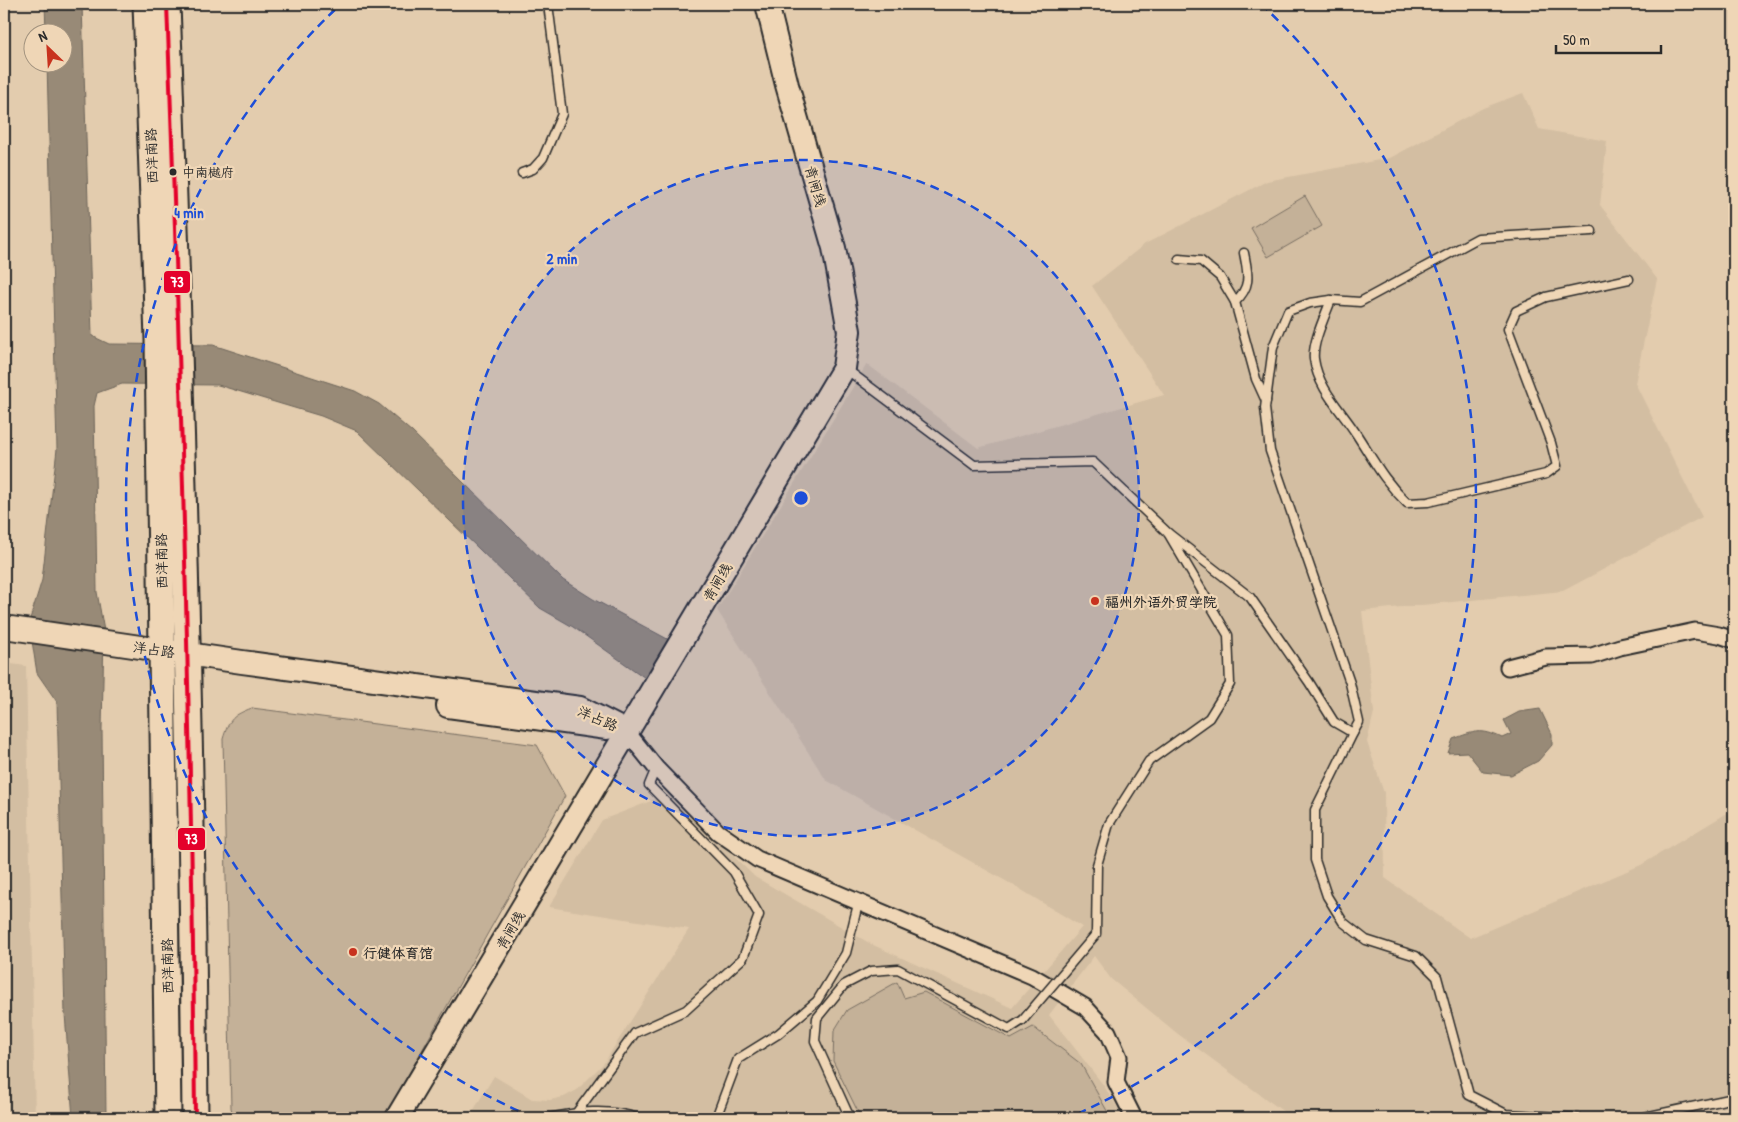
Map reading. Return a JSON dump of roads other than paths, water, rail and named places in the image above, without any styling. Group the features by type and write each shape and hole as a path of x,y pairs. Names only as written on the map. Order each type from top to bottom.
{"main road":[{"name":"西洋南路","path":"146,4 169,340"},
{"name":"西洋南路","path":"167,4 169,386 175,659 168,1118"},
{"name":"青闸线","path":"397,1118 844,368 849,330 834,248 787,85 767,4"},
{"name":"洋占路","path":"12,636 175,659 627,732"},
{"name":"西洋南路","path":"175,659 193,920 195,1118"}],"street":[{"path":"1508,668 1546,658 1592,656 1620,647 1695,631 1734,640"},
{"path":"627,732 656,768 718,832 757,859 858,904 1032,976 1085,1007 1108,1032 1119,1057 1116,1082 1134,1118"}],"lane":[{"path":"522,173 533,170 543,158 562,114 548,4"},
{"path":"1578,1118 1506,1114 1469,1096 1437,977 1416,956 1366,940 1343,922 1326,896 1315,860 1315,810 1359,722 1350,683 1270,450 1266,401 1273,347 1288,311 1310,303 1331,300 1360,302 1478,238 1592,231"},
{"path":"1235,302 1241,296 1249,277 1244,253"},
{"path":"1179,259 1201,261 1220,277 1235,302 1256,379 1266,401"},
{"path":"1331,300 1319,330 1314,358 1326,391 1388,485 1406,503 1428,502 1546,474 1557,466 1551,442 1508,329 1516,311 1546,297 1629,279"},
{"path":"844,368 974,465 1093,462 1168,533 1250,597 1310,682 1334,722 1353,734"},
{"path":"850,1118 815,1042 817,1018 844,986 871,971 898,969 1009,1029 1023,1020 1096,934 1097,864 1109,824 1150,760 1209,718 1230,684 1228,635 1168,533"},
{"path":"578,1112 635,1033 686,1010 744,958 759,915 734,872 649,785 656,768"},
{"path":"716,1118 738,1059 778,1034 817,1001 846,953 858,904"},
{"path":"1640,1118 1734,1098"},
{"path":"548,1118 578,1112 621,1113 637,1118"}],"place":[{"name":"中南樾府","path":"173,172"},
{"name":"福州外语外贸学院","path":"1095,601"},
{"name":"行健体育馆","path":"353,952"}]}
